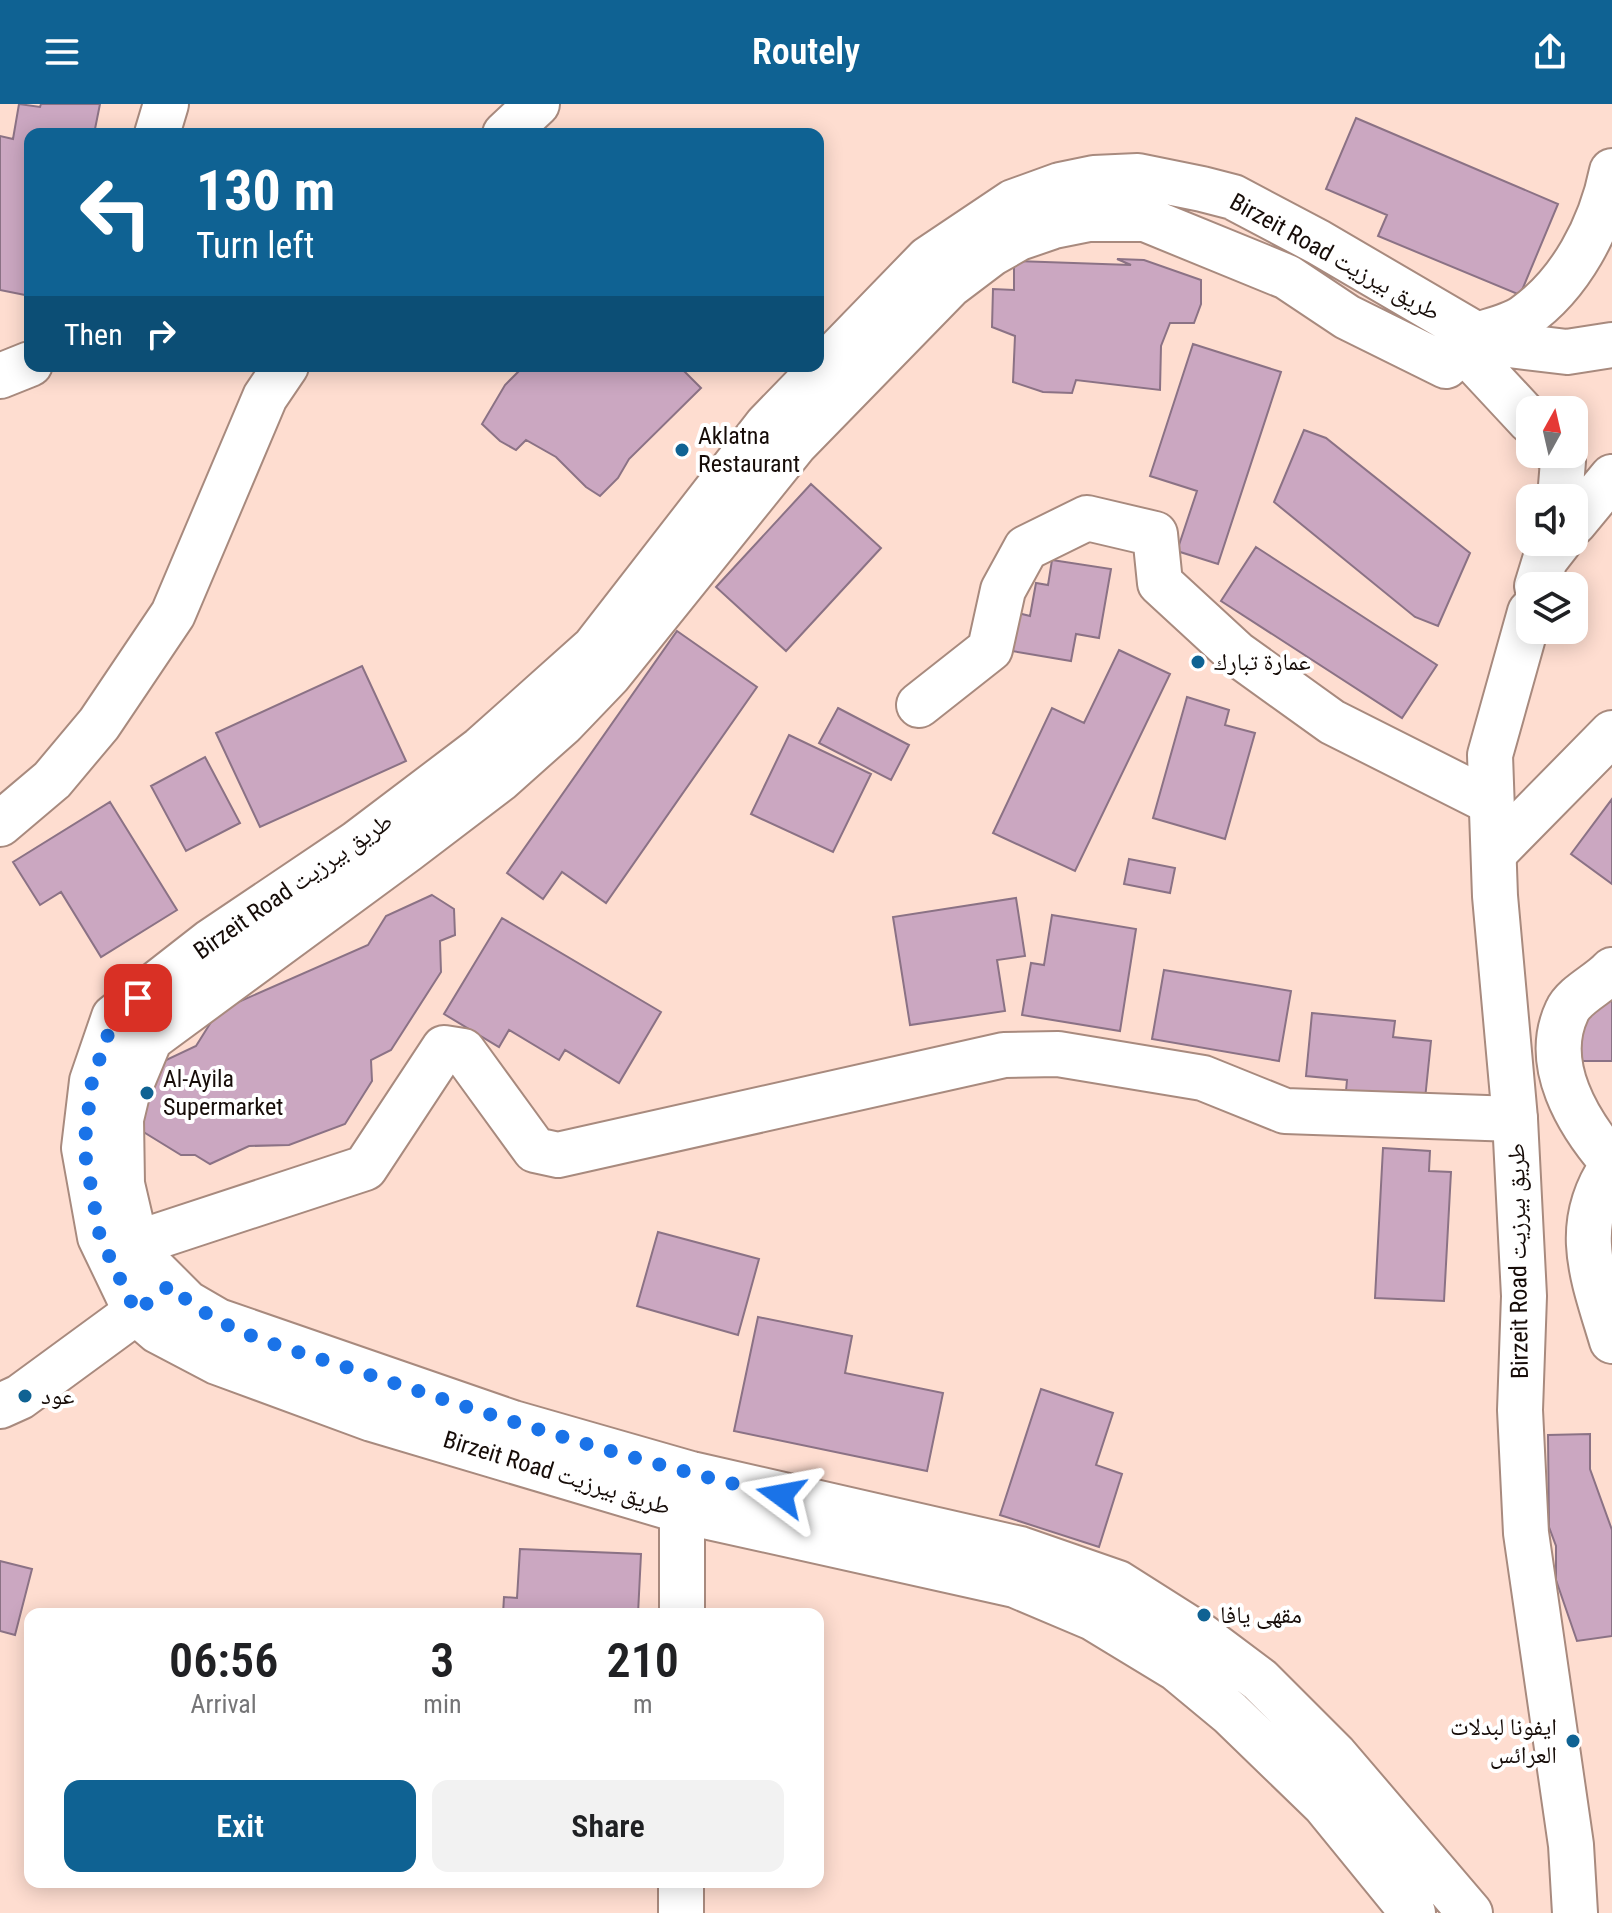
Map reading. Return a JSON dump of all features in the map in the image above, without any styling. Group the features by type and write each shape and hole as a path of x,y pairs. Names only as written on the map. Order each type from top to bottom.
{"main road":[{"path":"159,128 166,104"},
{"path":"511,128 537,104"},
{"path":"1470,1913 1335,1755 1260,1680 1200,1635 1118,1583 1020,1549 691,1474 513,1423 244,1332 187,1303 152,1268 137,1243 122,1184 121,1119 127,1094 150,1039 499,780 563,723 609,675 781,435 950,285 1019,238 1089,219 1145,219 1287,277 1347,317 1446,366 1477,335 1521,319 1562,285 1606,203 1612,171"},
{"path":"1477,335 1509,345 1567,352 1612,345"},
{"path":"1477,335 1476,363 1516,406"},
{"path":"0,376 24,366"},
{"path":"0,824 52,780 99,724 173,614 265,397 282,372"},
{"name":"Birzeit Road طريق بيرزيت","path":"781,435 583,658 481,749 357,843 210,942 114,1017 92,1081 84,1148 100,1237 136,1312 158,1331 217,1362 372,1419 682,1511 1015,1585 1125,1634 1177,1669 1325,1805 1413,1913"},
{"path":"1588,506 1612,477"},
{"path":"919,705 990,649 1003,590 1026,548 1087,518 1155,534 1160,583 1236,653 1332,722 1491,802"},
{"name":"Birzeit Road طريق بيرزيت","path":"1521,644 1490,755 1491,802 1515,1119 1524,1296 1520,1410 1526,1533 1571,1845 1575,1913"},
{"path":"1494,853 1612,733"},
{"path":"1612,970 1567,1009 1559,1048 1565,1091 1590,1138 1612,1164 1591,1206 1587,1240 1595,1284 1612,1341"},
{"path":"137,1243 365,1168 444,1048 463,1051 535,1150 558,1155 1004,1055 1058,1054 1203,1078 1285,1111 1515,1119"},
{"path":"1612,1211 1606,1233 1612,1277"},
{"path":"0,1406 20,1397 170,1285"},
{"path":"682,1511 682,1608"},
{"path":"1571,1845 1600,1913"},
{"path":"681,1888 681,1913"}],"building":[{"path":"19,104 40,107 41,104 100,104 95,128 24,128 24,295 0,290 0,136 13,139"},
{"path":"1356,118 1558,204 1520,295 1378,236 1387,215 1326,189"},
{"path":"1117,259 1144,260 1201,280 1201,304 1194,323 1170,323 1161,346 1160,390 1076,380 1072,393 1043,392 1013,382 1015,336 992,327 993,289 1014,290 1014,261 1131,265"},
{"path":"1193,344 1281,372 1218,564 1177,551 1197,491 1150,476"},
{"path":"518,372 685,372 701,388 629,459 618,478 600,496 586,487 556,457 526,440 516,450 500,441 482,424 505,385"},
{"path":"1304,430 1326,438 1470,553 1438,626 1415,617 1274,502"},
{"path":"811,484 881,548 786,651 716,587"},
{"path":"1256,547 1437,665 1402,718 1221,601"},
{"path":"1052,560 1111,569 1099,638 1076,634 1071,661 1012,651 1018,613 1030,616 1036,583 1048,585"},
{"path":"677,631 757,687 606,903 562,872 543,899 507,873"},
{"path":"1119,650 1170,674 1075,871 993,833 1052,708 1084,723"},
{"path":"362,666 406,761 260,827 216,733"},
{"path":"1187,697 1229,710 1225,725 1255,733 1225,839 1153,818"},
{"path":"838,708 909,745 891,780 819,743"},
{"path":"789,735 871,774 833,852 751,814"},
{"path":"205,757 240,823 186,851 151,786"},
{"path":"1612,799 1612,884 1571,854"},
{"path":"110,802 177,910 101,957 61,892 40,905 13,862"},
{"path":"1129,859 1175,868 1170,893 1124,884"},
{"path":"432,895 454,909 455,935 440,941 441,972 391,1050 371,1060 372,1081 345,1124 289,1145 249,1146 210,1164 195,1155 181,1155 137,1128 137,1105 164,1061 196,1046 218,1011 368,945 386,916"},
{"path":"1016,898 1025,956 997,960 1005,1011 910,1025 893,917"},
{"path":"1052,915 1136,929 1120,1031 1022,1015 1031,963 1044,965"},
{"path":"502,918 661,1012 619,1083 565,1050 559,1060 509,1030 499,1047 444,1014"},
{"path":"1164,970 1291,991 1279,1061 1152,1039"},
{"path":"1612,992 1612,1061 1580,1061 1584,1006"},
{"path":"1312,1013 1395,1021 1393,1037 1431,1041 1425,1099 1346,1091 1347,1080 1306,1076"},
{"path":"1383,1148 1430,1151 1429,1171 1451,1172 1444,1301 1375,1298"},
{"path":"658,1232 759,1259 738,1335 637,1306"},
{"path":"758,1317 852,1336 845,1373 943,1393 927,1471 734,1431"},
{"path":"1041,1389 1113,1413 1096,1465 1122,1474 1099,1547 1000,1515"},
{"path":"1590,1434 1590,1469 1612,1530 1612,1636 1577,1641 1556,1580 1556,1546 1549,1527 1548,1435"},
{"path":"520,1549 641,1554 638,1608 503,1608 504,1597 517,1598"},
{"path":"0,1561 32,1569 15,1635 0,1631"}],"place":[{"name":"Aklatna Restaurant","path":"682,450"},
{"name":"عمارة تبارك","path":"1198,662"},
{"name":"Al-Ayila Supermarket","path":"147,1093"},
{"name":"عود","path":"25,1396"},
{"name":"مقهى يافا","path":"1204,1615"},
{"name":"ايفونا لبدلات العرائس","path":"1573,1741"}],"route":[{"path":"138,998 114,1017 92,1081 84,1148 100,1237 136,1312 170,1285 187,1303 218,1321 257,1337 513,1423 691,1474 781,1495"}]}
